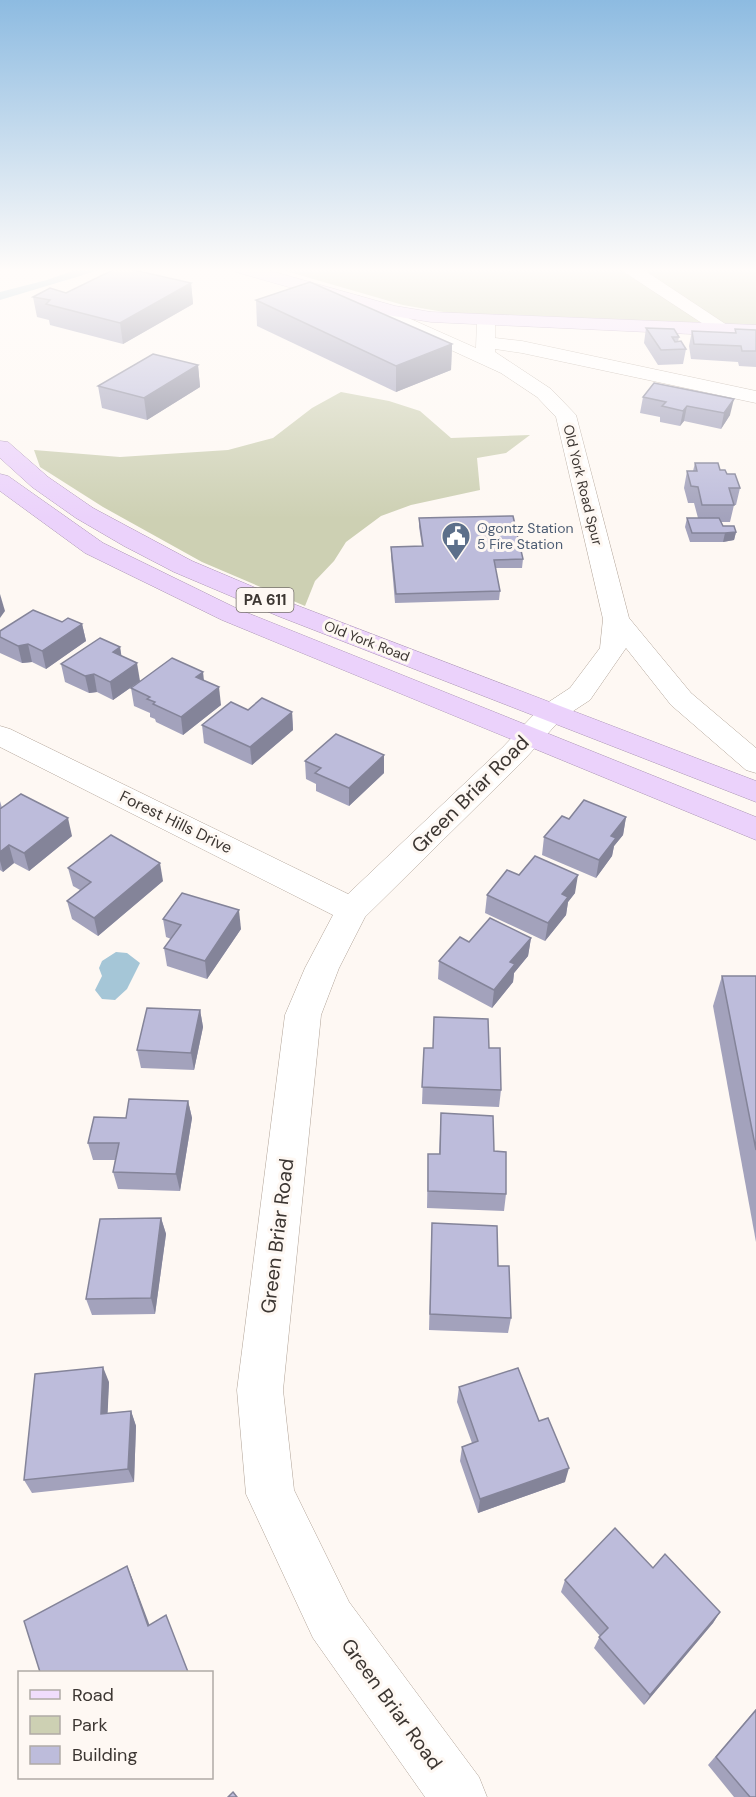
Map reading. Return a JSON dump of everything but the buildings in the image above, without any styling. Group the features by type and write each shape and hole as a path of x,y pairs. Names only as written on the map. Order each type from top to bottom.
{"highway":[{"name":"Old York Road","path":"0,447 57,495 156,553 318,622 756,792"},
{"name":"Old York Road","path":"0,481 94,548 231,615 756,829"}],"street":[{"name":"Old York Road Spur","path":"470,352 516,373"},
{"name":"Old York Road Spur","path":"487,352 485,354 544,393 566,415 616,619 613,648 580,694 551,713"},
{"path":"529,352 756,397"},
{"path":"616,619 681,699 756,763"},
{"name":"Green Briar Road","path":"459,1797 331,1620 270,1494 260,1390 303,1015 322,968 352,910 551,713"},
{"name":"Forest Hills Drive","path":"0,735 352,910"}],"green space":[{"path":"341,392 389,401 420,411 451,438 530,435 506,453 477,458 480,490 411,505 381,516 346,542 334,561 315,581 305,606 202,562 103,507 40,467 34,450 120,457 228,450 273,438 312,408"}],"water":[{"path":"116,952 127,953 140,963 127,989 115,1000 102,999 95,990 102,976 99,968 102,961"}],"place":[{"name":"Ogontz Station 5 Fire Station","path":"456,562"}]}
